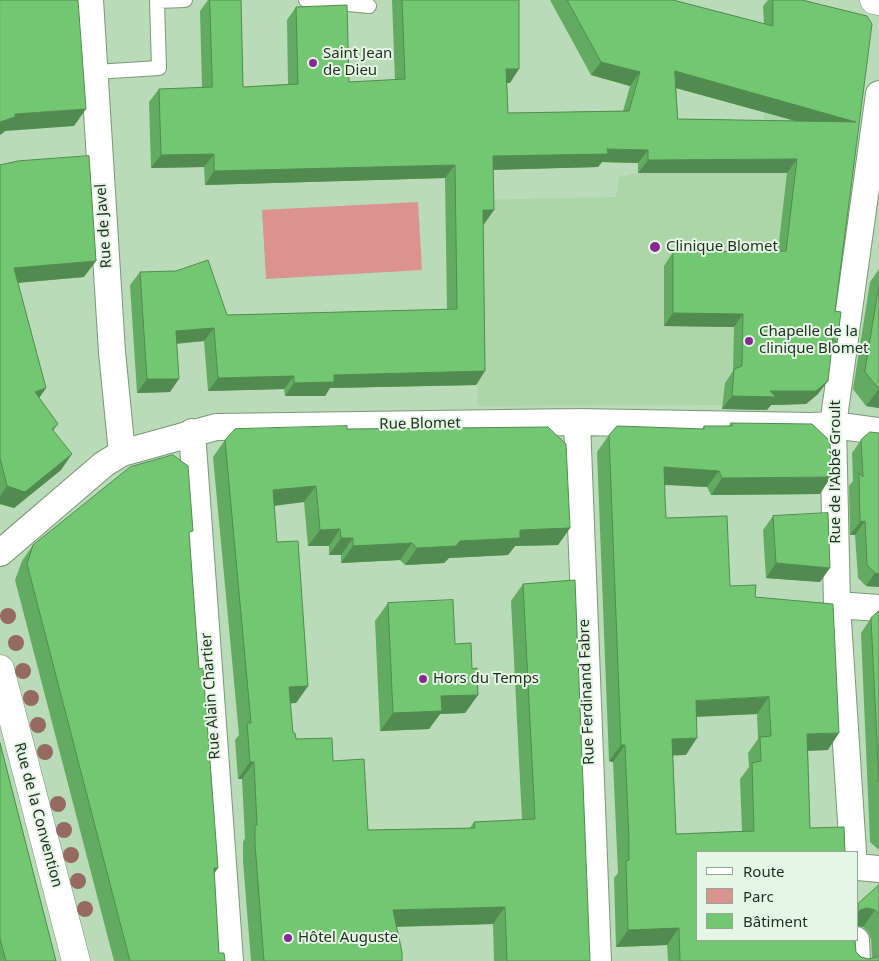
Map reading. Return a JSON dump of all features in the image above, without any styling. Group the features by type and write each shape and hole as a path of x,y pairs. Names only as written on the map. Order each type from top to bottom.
{"main road":[{"path":"874,0 879,1"},
{"name":"Rue de la Convention","path":"0,669 76,961"}],"street":[{"name":"Rue de Javel","path":"90,0 112,352 122,452"},
{"name":"Rue de l'Abbé Groult","path":"853,851 836,605 833,425 879,94"},
{"name":"Rue Blomet","path":"0,553 104,464 122,452 216,426 577,422 833,425 879,431"},
{"name":"Rue Ferdinand Fabre","path":"577,422 598,961"},
{"name":"Rue Alain Chartier","path":"192,432 230,961"},
{"path":"836,605 879,608"},
{"path":"859,867 879,870"},
{"path":"856,941 857,961"}],"lane":[{"path":"95,72 159,68 157,1 185,0"},
{"path":"306,0 369,6"}],"shaded area":[{"name":"Clinique Blomet","path":"857,80 723,405 478,406 473,200 616,197 619,177 638,173 764,173 764,100"}],"green space":[{"path":"418,202 422,270 266,279 262,210"}],"building":[{"path":"0,0 78,0 86,109 15,114 15,117 0,122"},
{"path":"210,0 241,0 243,87 298,84 296,7 347,5 349,82 405,79 402,0 519,0 519,69 506,69 508,113 629,111 640,72 601,62 567,0 673,0 773,26 773,0 802,0 867,16 872,24 835,311 841,312 837,343 833,338 828,381 816,391 770,391 776,397 732,396 734,369 742,366 743,314 673,313 673,252 786,251 797,159 648,160 648,150 607,149 608,154 493,156 494,210 483,210 485,371 334,375 334,382 294,383 294,376 218,378 214,328 176,331 179,379 147,379 140,272 176,271 208,260 227,315 457,309 455,165 214,171 214,154 161,155 159,89 212,87","holes":["675,71 856,122 678,119"]},
{"path":"89,156 96,261 14,268 46,388 35,392 58,424 52,429 72,454 25,492 7,486 0,458 0,165 18,161"},
{"path":"879,285 879,389 865,372"},
{"path":"731,423 812,424 830,441 831,477 722,478 719,471 664,467 665,497 666,518 727,516 730,586 756,585 755,597 833,604 839,733 807,734 810,828 844,827 845,851 696,851 696,941 855,941 856,952 861,957 869,959 877,957 879,954 879,961 680,961 679,928 628,930 626,861 629,860 629,840 625,745 621,745 609,435 617,426 704,429 704,426 732,426","holes":["769,697 771,736 760,737 761,761 752,763 754,831 676,834 672,739 697,738 696,701"]},
{"path":"347,426 347,429 548,427 566,444 570,528 520,530 520,538 460,541 456,546 417,548 412,543 353,546 353,538 341,538 340,529 320,530 316,486 273,490 277,542 298,541 308,686 289,687 293,733 295,733 296,739 332,738 333,761 364,759 368,830 475,828 474,822 535,819 523,584 575,580 590,961 507,961 505,907 393,910 402,952 402,961 264,961 255,844 255,825 257,825 254,762 250,762 247,723 251,723 225,440 235,429"},
{"path":"870,432 879,433 879,574 875,573 867,565 865,521 860,522 859,473 863,477 861,440"},
{"path":"173,455 188,466 193,531 189,532 199,669 203,668 218,868 214,868 219,953 224,953 225,961 130,961 27,564 33,545 130,467"},
{"path":"828,513 830,568 776,563 773,516"},
{"name":"Hors du Temps","path":"453,600 455,644 471,643 472,669 477,668 478,695 441,696 442,711 393,713 388,603"},
{"path":"879,611 879,783 871,618"},
{"path":"0,743 56,961 6,961 0,939"},
{"path":"879,885 879,914 875,910 867,908 859,912 859,903"}],"place":[{"name":"Saint Jean de Dieu","path":"313,63"},
{"name":"Clinique Blomet","path":"655,247"},
{"name":"Chapelle de la clinique Blomet","path":"749,341"},
{"name":"Hors du Temps","path":"423,679"},
{"name":"Hôtel Auguste","path":"288,938"}]}
